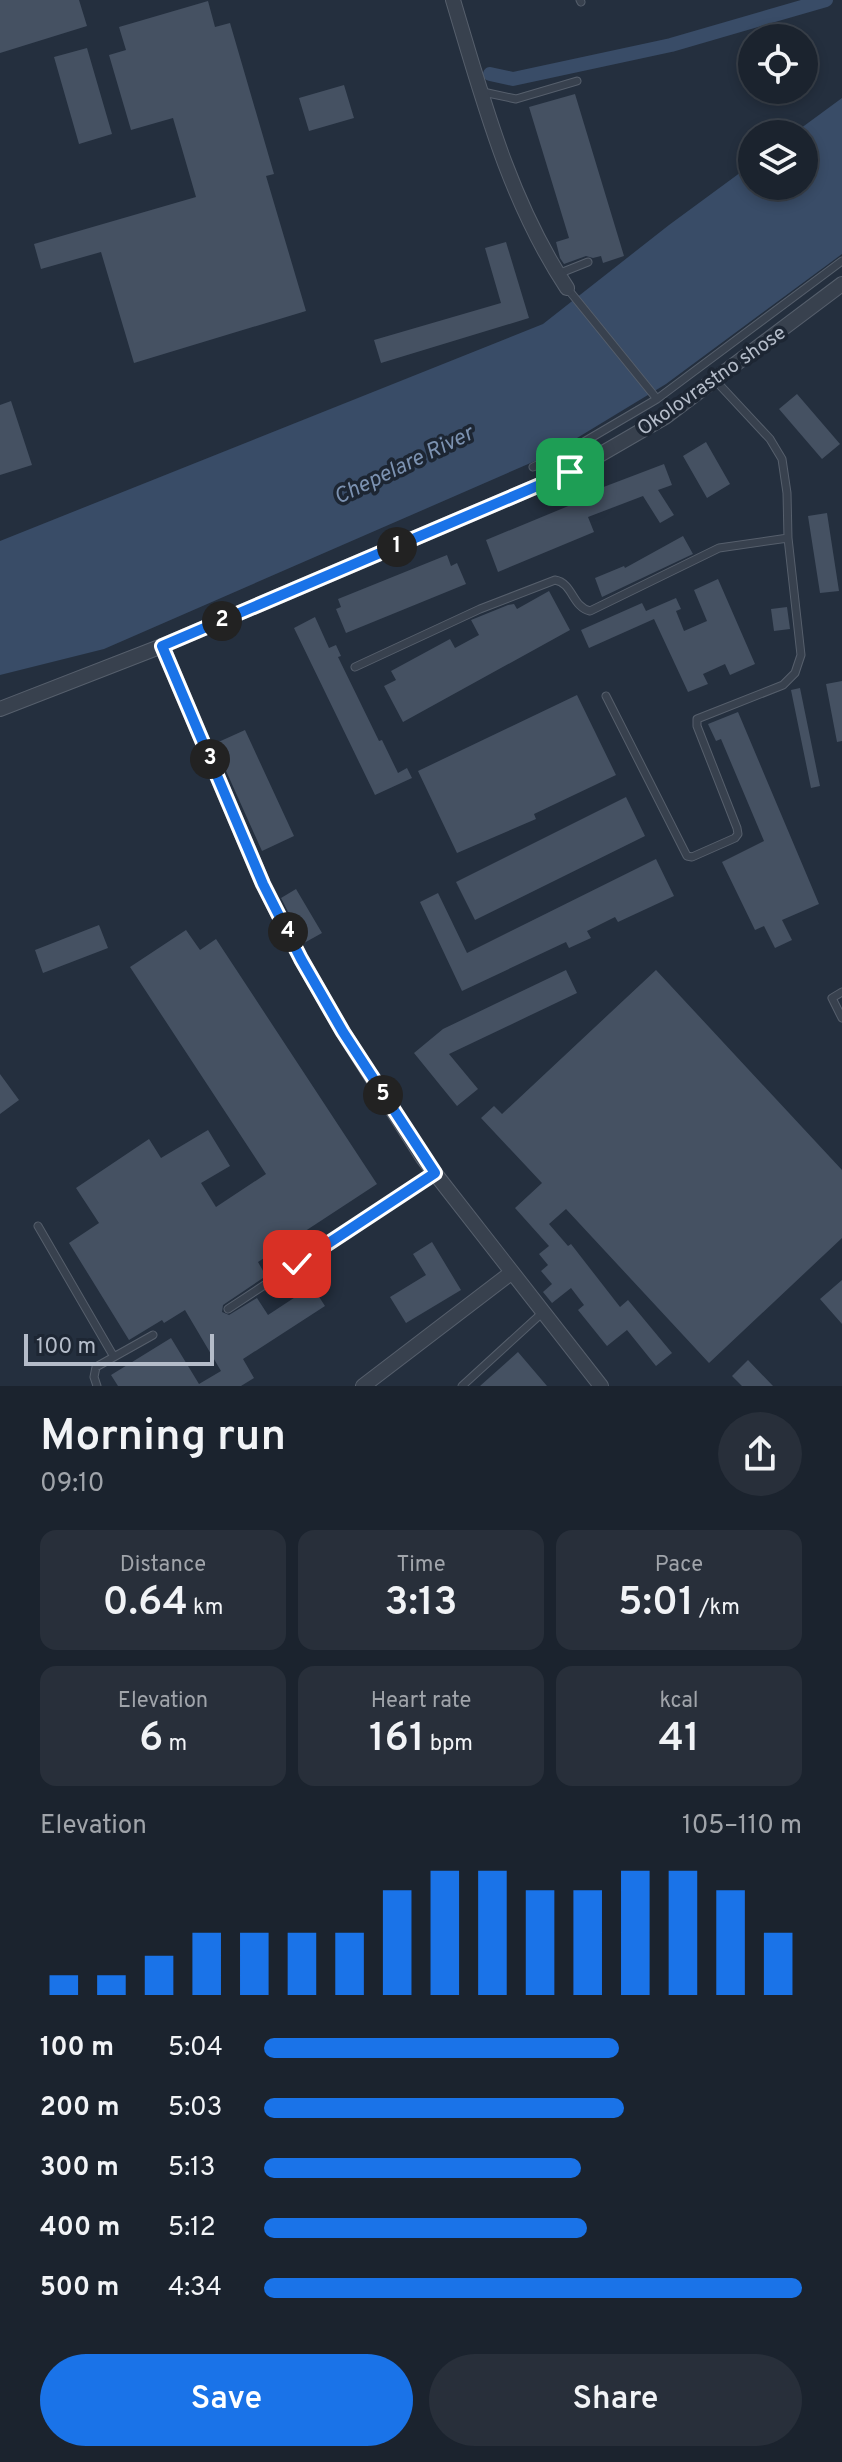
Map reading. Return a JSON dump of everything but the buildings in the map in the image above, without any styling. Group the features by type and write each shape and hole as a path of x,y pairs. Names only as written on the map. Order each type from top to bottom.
{"street":[{"path":"453,0 515,195 567,288"},
{"name":"Okolovrastno shose","path":"0,709 162,646 570,472 665,417 842,284"},
{"path":"162,646 263,884 343,1032 435,1173 601,1386"},
{"path":"363,1386 511,1273"}],"lane":[{"path":"481,92 516,99 577,81"},
{"path":"533,467 577,446 657,399 842,261"},
{"path":"558,274 588,262"},
{"path":"567,288 657,399"},
{"path":"606,696 687,856 692,857 735,838 737,828 697,726 697,719 783,685 795,673 801,655 782,459 770,439 715,380"},
{"path":"355,667 480,609 555,580 565,584 580,607 590,611 719,548 788,538"},
{"path":"842,992 832,998 842,1018"},
{"path":"228,1309 435,1173"},
{"path":"38,1226 114,1357"},
{"path":"462,1386 542,1313"},
{"path":"97,1386 94,1377 96,1367 153,1335"}],"water":[{"name":"Chepelare River","path":"842,98 842,254 666,384 549,455 104,649 0,675 0,541 543,324 738,174 738,200 818,200 818,120 812,120"}],"waterway":[{"path":"490,74 513,79 671,45 826,0"}],"route":[{"path":"297,1264 435,1173 343,1032 301,959 263,884 162,646 570,472"}]}
